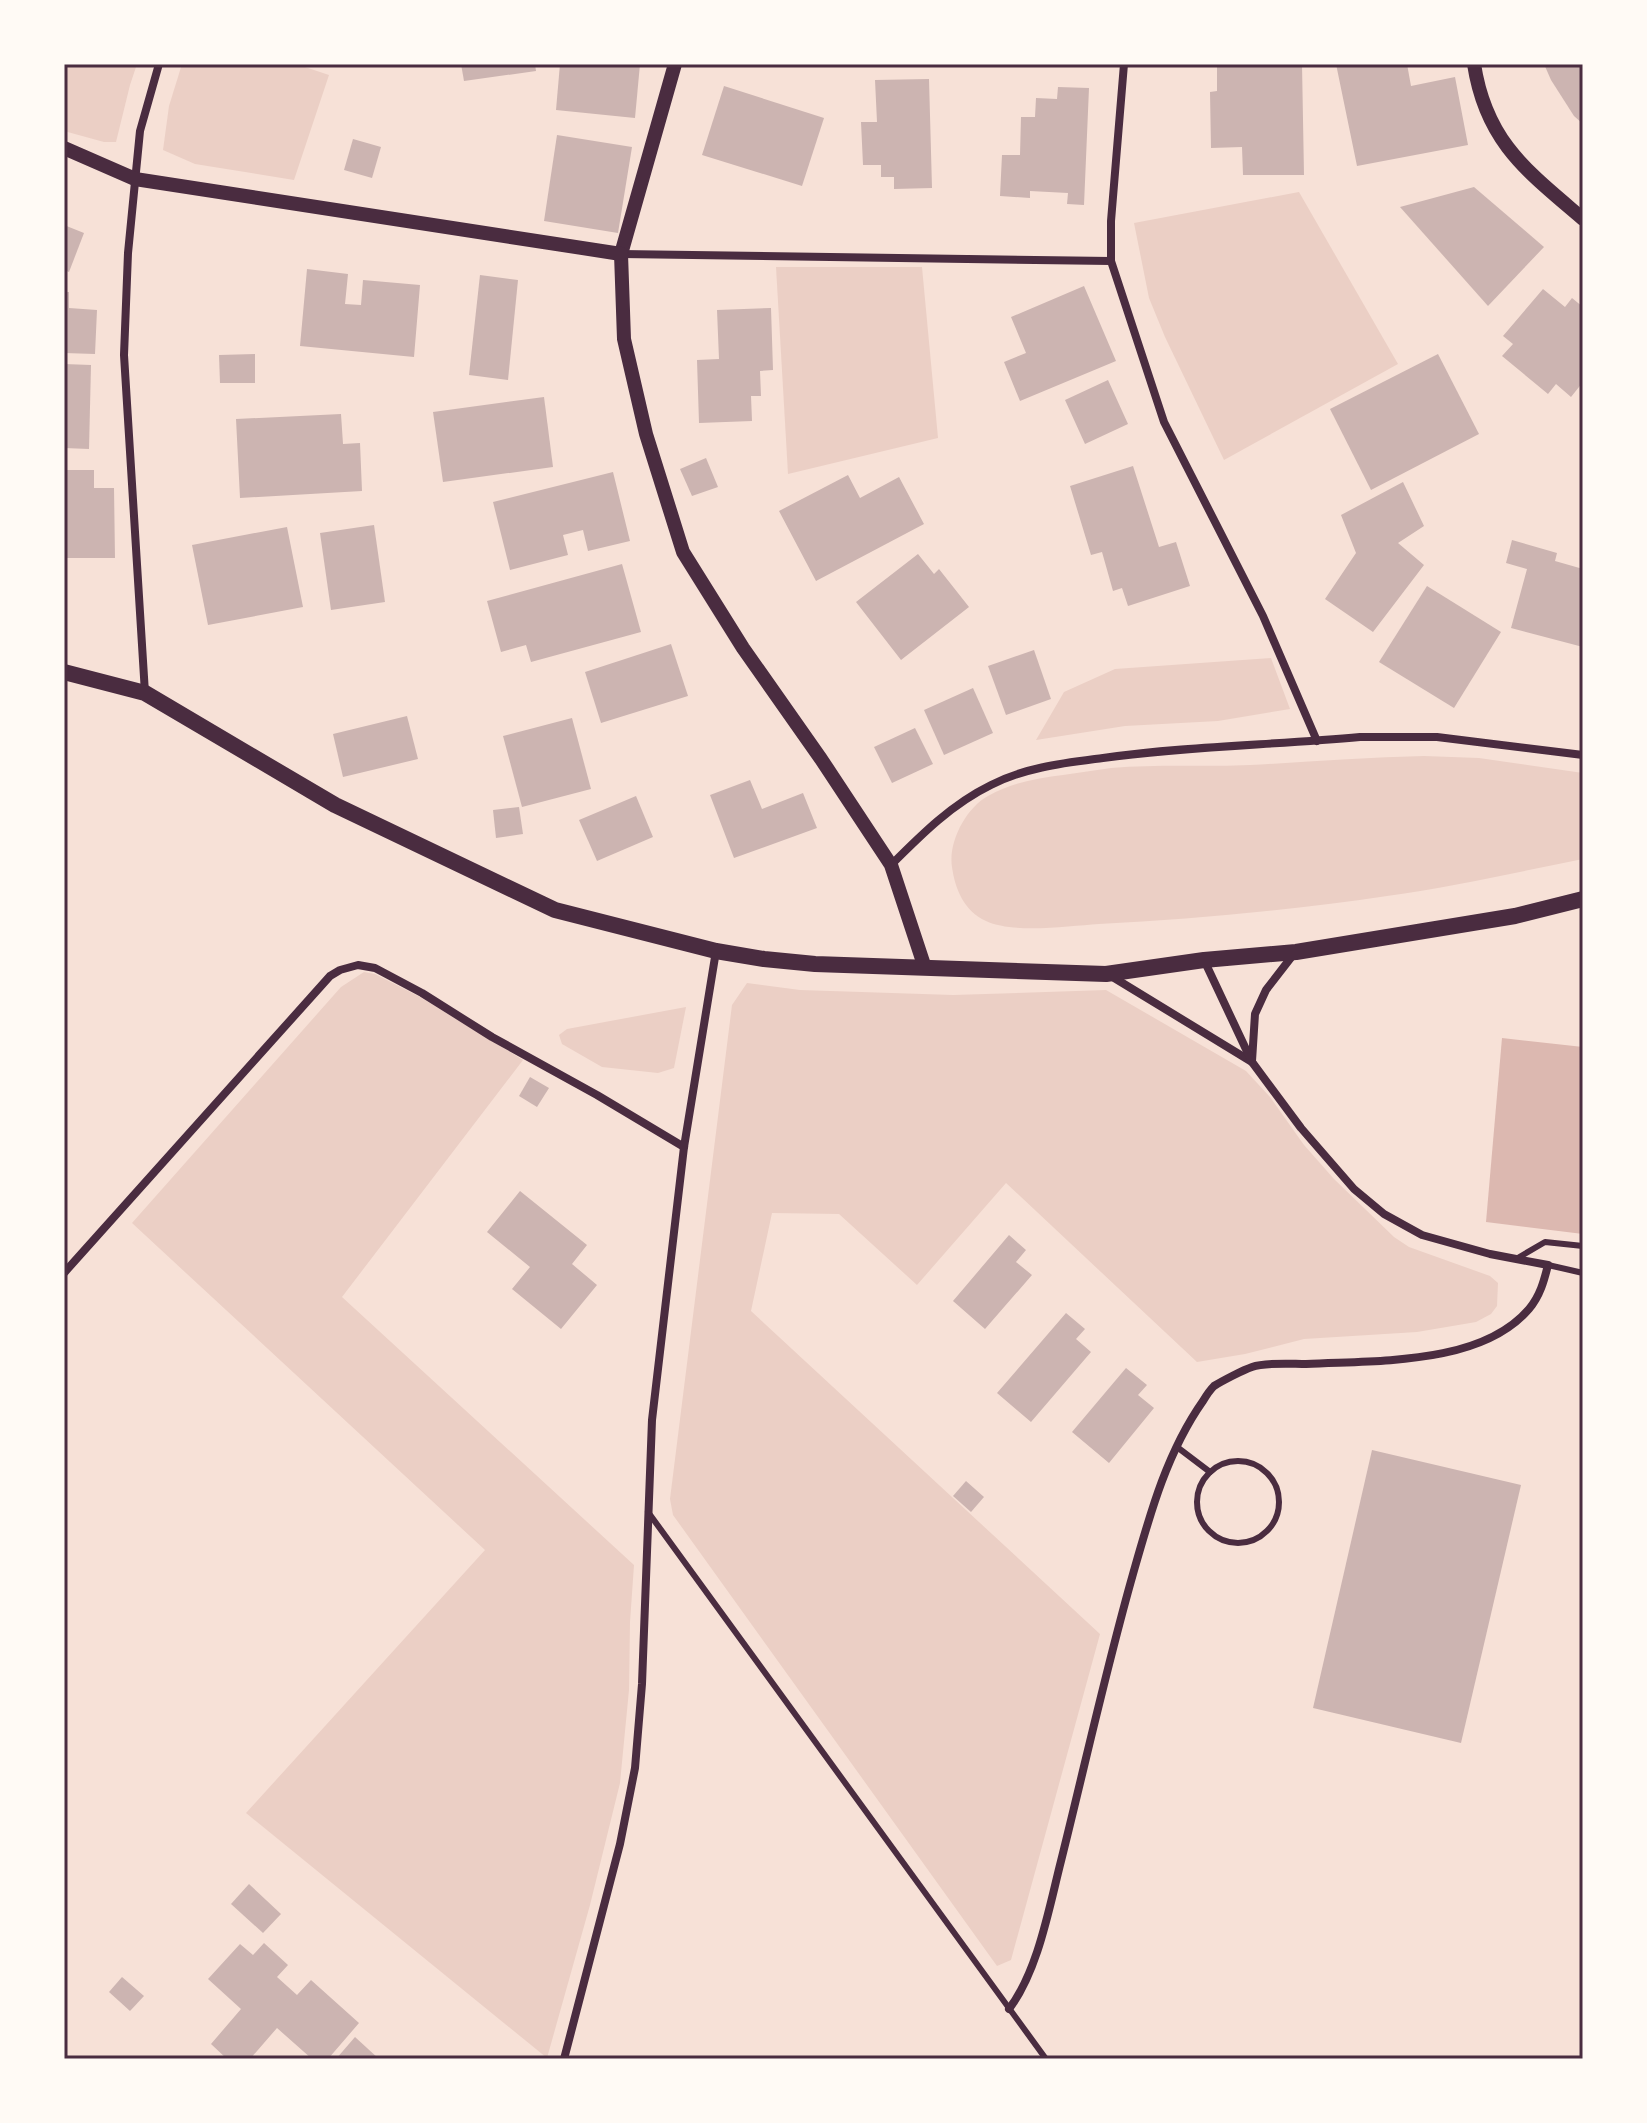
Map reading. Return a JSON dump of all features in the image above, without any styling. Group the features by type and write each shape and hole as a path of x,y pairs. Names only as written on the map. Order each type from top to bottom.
{"main road":[{"path":"64,672 145,693 335,805 555,910 716,951 764,959 815,964 1106,974 1204,960 1296,952 1515,916 1583,899"}],"street":[{"path":"145,693 124,355 128,253 140,131 159,64"},
{"path":"675,64 621,254 624,339 646,434 683,552 743,648 891,865 925,968"},
{"path":"1124,64 1111,221 1111,261 1164,422 1263,616 1317,741"},
{"path":"1474,64 1484,104 1503,143 1523,166 1583,219"},
{"path":"64,148 135,179 621,254 1111,261"},
{"path":"891,865 956,805 998,781 1057,764 1140,753 1360,737 1437,737 1583,755"},
{"path":"564,2059 620,1844 635,1768 642,1696 652,1420 684,1147 716,951"},
{"path":"1252,1062 1255,1014 1266,990 1296,952"},
{"path":"1009,2009 1025,1983 1036,1956 1110,1657 1145,1533 1177,1447 1214,1386 1253,1366 1391,1359 1470,1346 1504,1332 1531,1308 1548,1265 1490,1254 1422,1235 1384,1214 1354,1189 1301,1128 1252,1062 1204,960"},
{"path":"64,1273 324,982 340,970 358,965 375,968 422,993 492,1037 684,1147"},
{"path":"1106,974 1252,1062"}],"lane":[{"path":"1516,1259 1545,1242 1583,1246"},
{"path":"1548,1265 1583,1273"},
{"path":"1177,1447 1210,1472"},
{"path":"1235,1461 1247,1462 1268,1474 1275,1484 1278,1510 1267,1531 1258,1538 1235,1543 1224,1541 1206,1528 1200,1518 1197,1497 1199,1487 1210,1472 1223,1463 1235,1461"},
{"path":"648,1512 1046,2059"}],"shaded area":[{"path":"64,64 137,64 116,142 104,142 64,131"},
{"path":"182,64 296,64 329,75 294,180 195,164 163,150 169,106"},
{"path":"1299,192 1398,364 1224,460 1149,298 1134,223"},
{"path":"776,267 922,267 938,438 788,474"},
{"path":"1271,658 1290,709 1218,721 1125,726 1036,740 1064,692 1115,669"},
{"path":"1424,756 1479,758 1583,773 1583,859 1351,901 1207,917 1041,928 998,925 978,917 966,905 955,883 951,857 966,817 988,796 1024,782 1128,767 1250,765"},
{"path":"364,972 375,974 420,997 523,1060 342,1297 634,1565 629,1690 620,1783 547,2058 246,1813 485,1550 132,1223 341,987"},
{"path":"747,983 800,990 953,995 1106,990 1246,1071 1334,1179 1394,1237 1409,1247 1490,1276 1498,1283 1497,1306 1491,1314 1476,1322 1417,1332 1304,1339 1197,1362 1006,1183 917,1285 839,1214 772,1213 751,1311 1100,1634 1011,1960 997,1966 673,1515 670,1499 732,1005"},
{"path":"686,1007 674,1068 658,1073 602,1067 562,1044 559,1035 567,1029"},
{"path":"1502,1038 1583,1047 1583,1234 1486,1222"}],"building":[{"path":"461,64 535,64 536,71 464,81"},
{"path":"560,64 640,64 635,118 556,110"},
{"path":"1217,64 1302,64 1304,175 1243,175 1242,147 1211,148 1210,92 1217,91"},
{"path":"1336,64 1407,64 1411,86 1455,77 1468,145 1357,166"},
{"path":"1544,64 1583,64 1583,124 1574,116"},
{"path":"929,79 932,188 894,189 894,177 881,177 881,165 863,165 861,122 877,122 875,80"},
{"path":"724,86 824,118 802,186 702,155"},
{"path":"1058,87 1089,88 1084,205 1067,204 1068,193 1030,191 1030,198 1000,196 1002,155 1020,155 1021,117 1035,117 1036,98 1057,99"},
{"path":"557,135 632,147 618,233 544,221"},
{"path":"353,139 381,147 372,178 344,170"},
{"path":"1474,187 1544,247 1488,306 1400,207"},
{"path":"64,225 84,233 69,272 64,270"},
{"path":"307,269 348,274 345,304 361,305 363,280 420,285 414,357 300,346"},
{"path":"480,275 518,280 508,380 469,375"},
{"path":"1084,286 1116,361 1020,401 1004,362 1026,353 1011,317"},
{"path":"1543,289 1565,307 1572,298 1583,307 1583,382 1571,397 1556,384 1548,394 1502,356 1513,344 1503,336"},
{"path":"64,292 69,292 69,308 97,310 95,354 64,353"},
{"path":"771,308 773,370 760,371 761,396 751,396 752,421 699,423 697,360 719,359 717,310"},
{"path":"255,354 255,383 220,383 219,355"},
{"path":"1438,354 1479,434 1371,490 1330,409"},
{"path":"64,364 91,365 89,449 64,448"},
{"path":"1108,380 1128,424 1085,444 1065,400"},
{"path":"544,397 553,467 443,482 433,412"},
{"path":"341,414 343,444 360,443 362,491 240,498 236,419"},
{"path":"706,458 718,487 692,496 680,469"},
{"path":"1133,466 1159,547 1176,542 1190,586 1128,606 1122,588 1113,591 1102,552 1091,555 1070,486"},
{"path":"64,470 94,470 94,488 114,488 115,558 64,558"},
{"path":"613,472 630,541 588,551 583,530 563,535 568,555 510,570 493,502"},
{"path":"848,475 860,498 899,477 924,524 816,581 779,511"},
{"path":"1403,482 1424,526 1398,543 1424,565 1373,632 1325,599 1356,553 1341,515"},
{"path":"374,525 385,602 331,610 320,533"},
{"path":"287,527 303,607 208,625 192,545"},
{"path":"1512,540 1557,553 1555,561 1583,569 1583,647 1511,628 1527,569 1506,563"},
{"path":"918,554 934,574 939,569 969,607 901,660 856,602"},
{"path":"622,564 641,632 531,662 526,645 501,652 487,601"},
{"path":"1427,586 1501,632 1454,708 1379,662"},
{"path":"671,644 688,696 601,723 585,672"},
{"path":"1034,650 1051,699 1006,715 988,666"},
{"path":"973,688 993,733 944,755 924,710"},
{"path":"407,716 418,759 343,777 333,734"},
{"path":"572,718 591,789 522,807 503,736"},
{"path":"915,728 933,764 892,783 874,747"},
{"path":"750,780 762,809 803,793 817,828 734,858 710,795"},
{"path":"636,796 653,837 597,861 579,820"},
{"path":"519,807 523,834 496,838 493,810"},
{"path":"530,1077 549,1088 537,1107 519,1096"},
{"path":"520,1191 587,1245 572,1264 597,1285 561,1329 512,1289 530,1267 487,1232"},
{"path":"1009,1235 1026,1250 1016,1262 1032,1275 985,1329 953,1301"},
{"path":"1066,1313 1085,1329 1076,1339 1091,1352 1031,1422 997,1393"},
{"path":"1126,1368 1147,1385 1138,1395 1154,1408 1109,1463 1072,1432"},
{"path":"1372,1450 1521,1485 1461,1743 1313,1708"},
{"path":"966,1481 984,1497 971,1512 953,1496"},
{"path":"249,1884 281,1914 263,1933 231,1904"},
{"path":"264,1943 288,1965 277,1977 297,1995 311,1980 359,2023 328,2059 312,2059 277,2028 250,2059 227,2059 211,2044 241,2009 208,1979 240,1944 253,1955"},
{"path":"122,1977 144,1996 130,2011 109,1992"},
{"path":"355,2037 379,2059 336,2059"}]}
